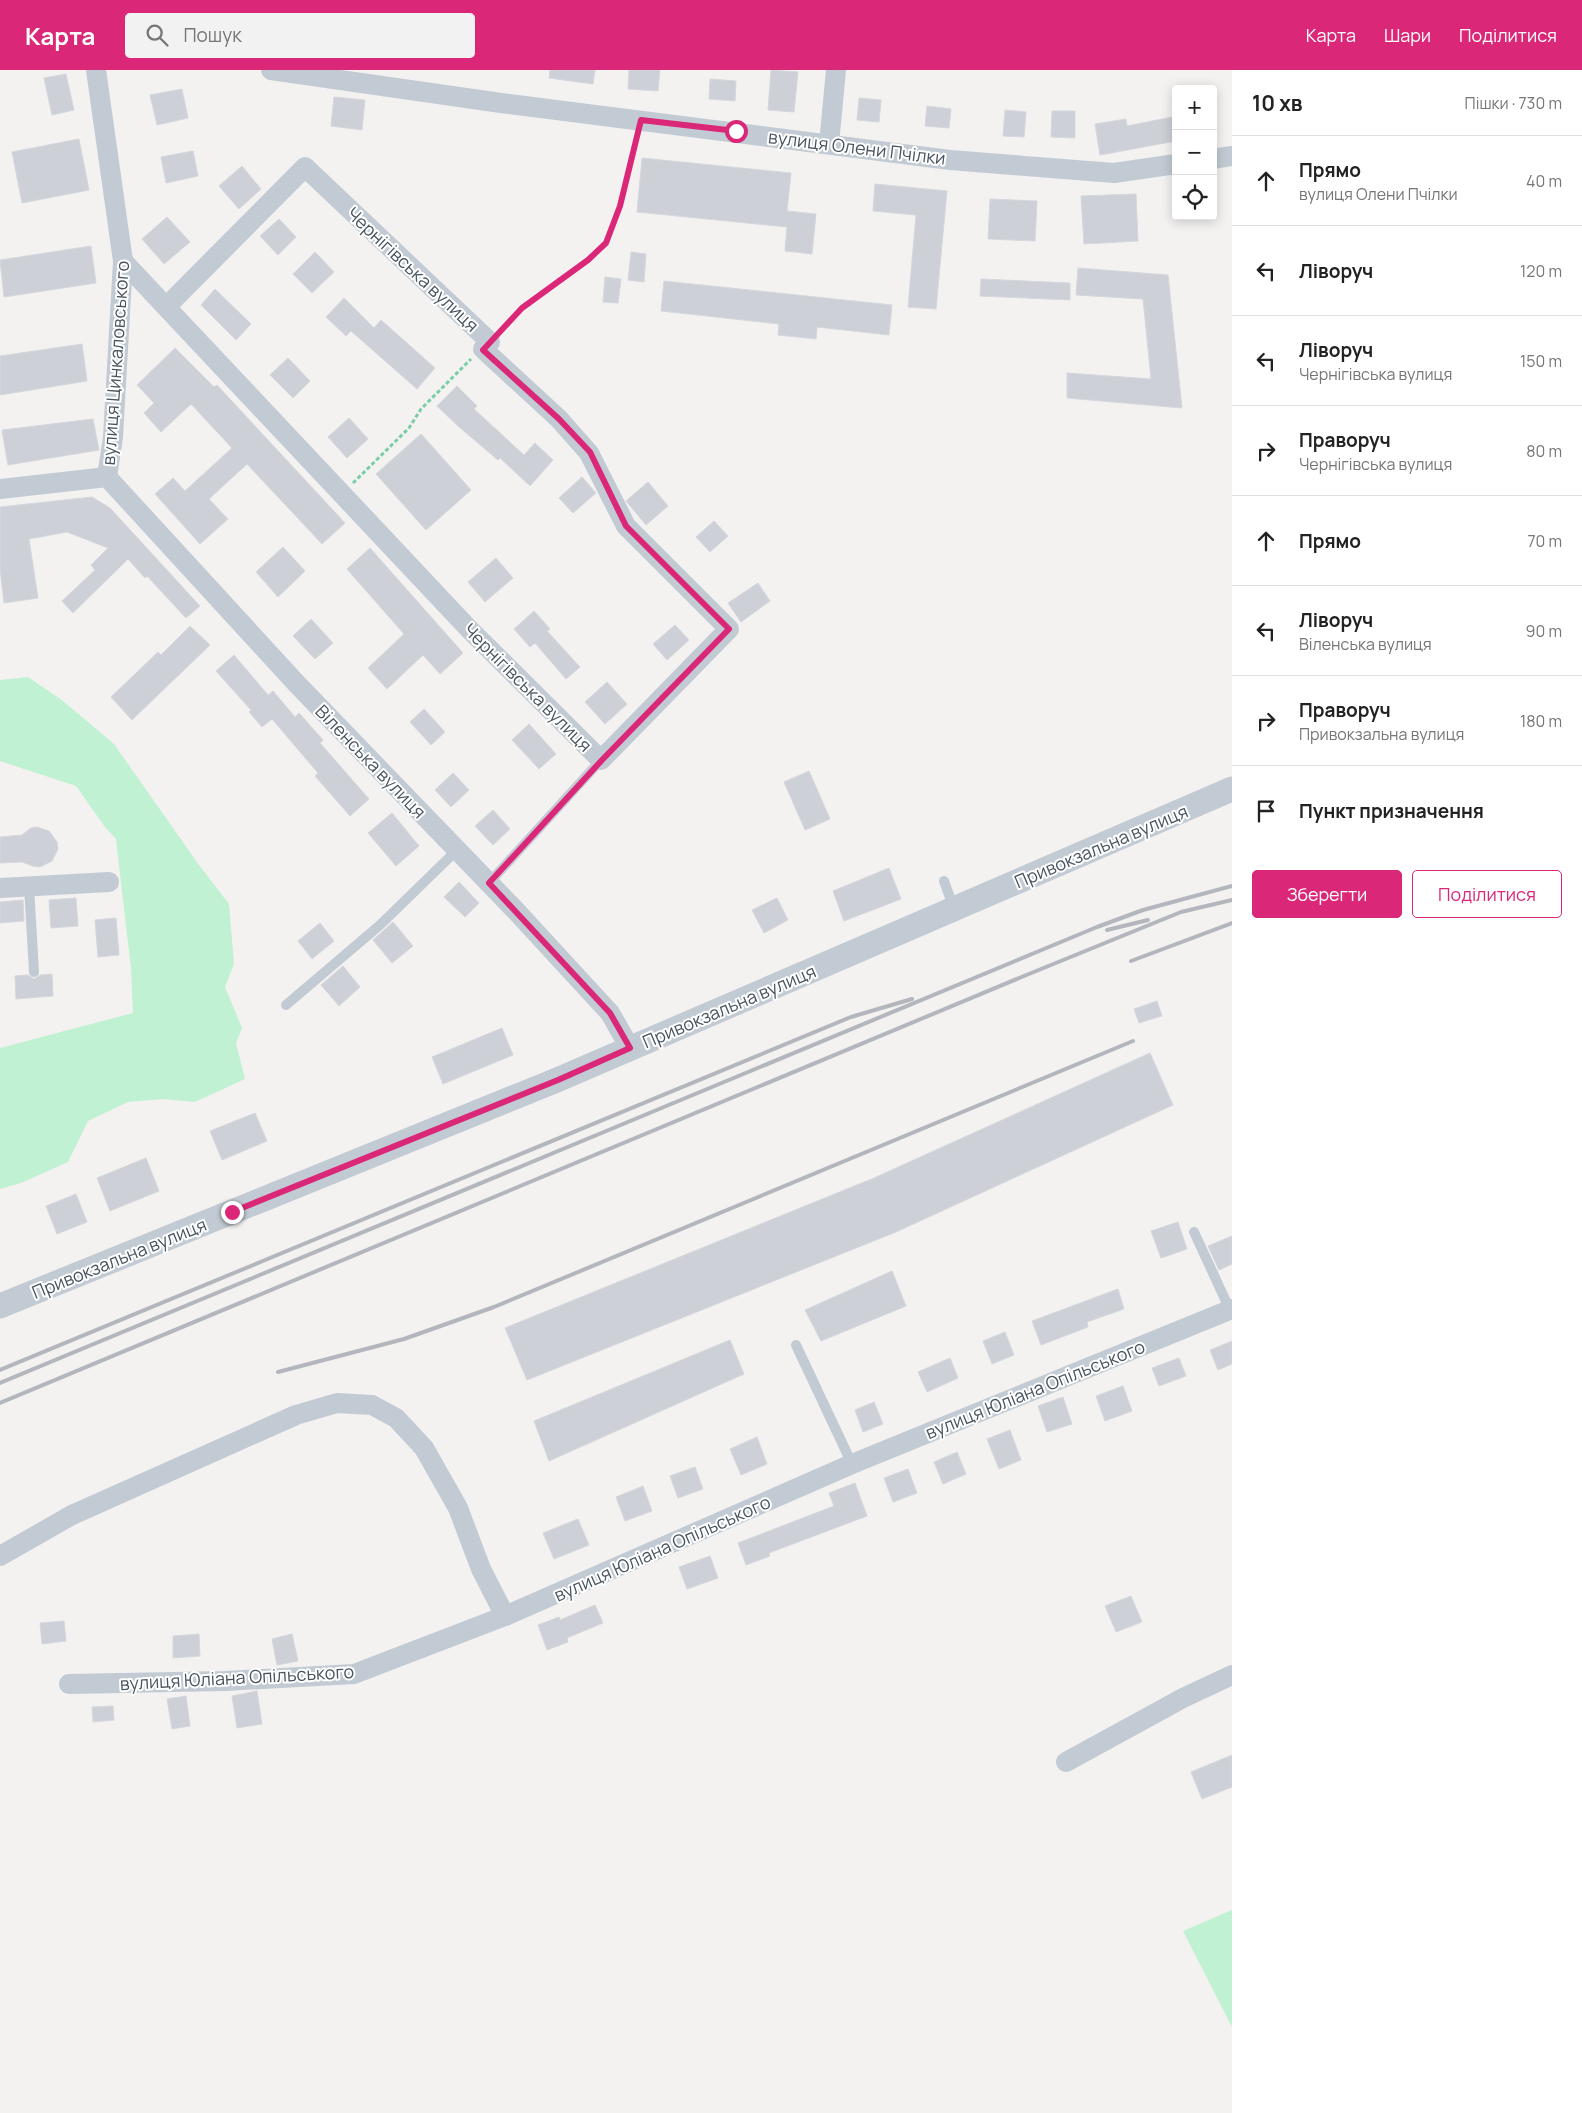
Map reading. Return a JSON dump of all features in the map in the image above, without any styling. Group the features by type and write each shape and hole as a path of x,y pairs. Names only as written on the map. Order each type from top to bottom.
{"street":[{"name":"вулиця Цинкаловського","path":"96,70 123,261 113,437 107,477"},
{"name":"вулиця Олени Пчілки","path":"271,70 501,103 950,160 1114,173 1172,165"},
{"path":"829,144 836,70"},
{"path":"1217,158 1232,156"},
{"name":"Чернігівська вулиця","path":"123,261 166,307 469,629 602,760 729,629 626,526 590,452 487,346 305,167 166,307"},
{"path":"0,489 107,477"},
{"name":"Віленська вулиця","path":"107,477 296,683 489,883 610,1013 630,1048"},
{"name":"Привокзальна вулиця","path":"0,1306 558,1080 1232,789"},
{"path":"0,888 109,882"},
{"name":"вулиця Юліана Опільського","path":"69,1684 225,1681 354,1674 505,1616 852,1464 1231,1309"},
{"path":"0,1556 72,1515 296,1416 337,1403 372,1405 396,1418 424,1448 458,1508 480,1569 505,1616"},
{"path":"1066,1762 1183,1698 1232,1675"}],"lane":[{"path":"489,883 602,760"},
{"path":"286,1005 380,925 457,850"},
{"path":"944,882 954,909"},
{"path":"29,886 34,972"},
{"path":"1194,1232 1231,1309"},
{"path":"796,1344 852,1464"}],"path":[{"path":"342,494 409,428 420,409 487,346 522,308 588,260 606,243 620,206 641,120"}],"green space":[{"path":"28,677 63,701 114,744 199,865 229,904 234,964 225,987 242,1028 236,1043 245,1079 195,1102 163,1099 128,1102 88,1121 68,1162 21,1183 0,1189 0,1048 133,1013 131,969 116,839 105,827 76,786 0,761 0,680"},
{"path":"1232,1910 1232,2027 1183,1931"}],"building":[{"path":"550,70 595,70 593,84 549,78"},
{"path":"629,70 660,70 658,91 628,89"},
{"path":"771,70 798,72 794,112 768,110"},
{"path":"66,74 74,110 52,115 44,78"},
{"path":"710,79 736,81 735,101 709,99"},
{"path":"182,89 188,118 157,125 150,95"},
{"path":"334,97 365,100 362,130 331,126"},
{"path":"859,98 881,100 879,122 857,120"},
{"path":"927,106 951,109 949,128 925,126"},
{"path":"1005,110 1026,112 1024,137 1003,136"},
{"path":"1052,111 1075,111 1075,138 1051,137"},
{"path":"1172,117 1172,142 1100,155 1095,124 1126,119 1127,126"},
{"path":"79,139 89,190 22,203 12,152"},
{"path":"193,151 198,176 166,183 161,157"},
{"path":"642,158 791,173 787,211 816,214 812,254 785,251 787,227 637,212"},
{"path":"242,166 261,189 239,209 219,186"},
{"path":"875,184 947,191 936,309 908,307 916,215 873,211"},
{"path":"1136,194 1138,241 1084,244 1081,196"},
{"path":"990,199 1037,201 1035,241 988,239"},
{"path":"167,217 190,242 164,264 142,239"},
{"path":"279,219 296,237 278,255 260,236"},
{"path":"91,246 96,283 4,297 0,260"},
{"path":"315,252 334,272 312,293 293,274"},
{"path":"631,252 646,254 644,282 628,280"},
{"path":"1078,268 1168,275 1182,408 1067,398 1067,373 1151,379 1143,299 1076,295"},
{"path":"605,277 621,279 618,303 603,302"},
{"path":"981,279 1070,283 1070,300 980,296"},
{"path":"664,281 892,305 889,335 817,327 816,339 778,335 779,324 661,311"},
{"path":"215,289 251,324 236,340 201,305"},
{"path":"344,298 374,328 381,320 435,368 417,389 351,331 346,336 326,317"},
{"path":"82,344 87,381 0,395 0,356"},
{"path":"175,348 214,387 217,385 345,523 322,544 247,464 209,499 228,519 200,544 155,494 173,478 185,491 232,448 191,404 161,432 144,413 154,403 137,385"},
{"path":"288,358 310,381 293,398 270,375"},
{"path":"457,386 477,406 474,409 524,455 535,443 553,460 530,486 500,458 498,460 437,406"},
{"path":"349,418 368,439 347,458 328,437"},
{"path":"93,419 99,450 8,465 2,430"},
{"path":"421,434 471,490 426,530 376,474"},
{"path":"582,477 596,493 573,513 559,498"},
{"path":"648,482 668,506 646,525 626,501"},
{"path":"92,497 110,508 200,606 186,618 147,576 145,578 128,559 73,613 62,601 95,570 91,565 108,548 67,532 29,539 38,598 4,603 0,569 0,507"},
{"path":"714,521 728,536 710,552 696,537"},
{"path":"283,547 305,571 278,597 256,572"},
{"path":"370,548 463,653 440,674 423,655 387,689 368,668 404,634 347,569"},
{"path":"496,558 513,578 485,602 468,582"},
{"path":"758,583 770,601 741,622 728,603"},
{"path":"534,611 550,629 547,631 580,667 566,679 535,643 530,647 514,629"},
{"path":"311,619 333,643 315,659 293,636"},
{"path":"675,625 689,640 667,660 653,644"},
{"path":"190,626 210,645 132,720 111,697 158,652 161,655"},
{"path":"234,655 268,695 273,691 295,717 299,713 323,740 320,743 369,799 350,816 315,776 318,773 272,719 262,727 249,712 251,710 216,671"},
{"path":"607,682 627,704 605,724 585,702"},
{"path":"424,709 445,732 431,745 410,722"},
{"path":"529,724 556,754 539,769 512,740"},
{"path":"809,771 830,819 805,830 784,782"},
{"path":"453,773 469,790 451,807 435,790"},
{"path":"493,810 510,829 493,845 475,826"},
{"path":"392,813 419,846 396,866 368,833"},
{"path":"37,827 49,831 57,842 58,849 52,861 40,867 22,862 0,863 0,837 22,835 31,828"},
{"path":"889,868 901,899 844,921 833,891"},
{"path":"459,882 479,903 465,917 444,897"},
{"path":"76,898 78,926 51,928 49,900"},
{"path":"777,898 788,920 764,933 752,910"},
{"path":"23,900 24,921 0,923 0,902"},
{"path":"116,918 119,955 98,957 95,920"},
{"path":"393,922 413,946 392,963 373,940"},
{"path":"320,923 334,941 312,959 298,941"},
{"path":"343,966 360,987 339,1006 321,985"},
{"path":"52,974 53,996 16,999 15,976 28,975 34,979 40,975"},
{"path":"1157,1001 1162,1016 1139,1023 1134,1009"},
{"path":"502,1028 513,1055 443,1084 432,1057"},
{"path":"1150,1053 1173,1105 896,1232 527,1380 505,1328 874,1178"},
{"path":"255,1113 267,1141 222,1160 210,1131"},
{"path":"146,1158 159,1191 110,1211 97,1178"},
{"path":"76,1194 87,1222 57,1234 46,1206"},
{"path":"1178,1222 1187,1249 1161,1258 1151,1231"},
{"path":"1232,1236 1232,1264 1219,1270 1208,1246"},
{"path":"892,1271 906,1306 821,1341 805,1310"},
{"path":"1118,1289 1124,1309 1087,1322 1088,1327 1041,1345 1032,1321"},
{"path":"1005,1332 1014,1355 992,1364 983,1341"},
{"path":"730,1340 744,1374 549,1461 534,1421"},
{"path":"1232,1341 1232,1364 1218,1370 1210,1350"},
{"path":"950,1358 958,1378 927,1392 918,1372"},
{"path":"1179,1358 1186,1376 1159,1386 1152,1368"},
{"path":"1123,1386 1132,1411 1105,1421 1096,1396"},
{"path":"1063,1397 1072,1424 1047,1432 1038,1406"},
{"path":"874,1402 883,1424 863,1432 855,1410"},
{"path":"1010,1430 1021,1460 999,1469 987,1439"},
{"path":"757,1437 767,1464 741,1475 730,1449"},
{"path":"957,1452 966,1474 943,1484 934,1462"},
{"path":"695,1467 703,1489 678,1498 670,1476"},
{"path":"908,1469 917,1493 893,1502 884,1478"},
{"path":"855,1483 867,1516 769,1553 770,1556 746,1565 738,1543 834,1506 829,1493"},
{"path":"643,1486 652,1511 625,1521 616,1497"},
{"path":"578,1519 589,1545 554,1559 543,1533"},
{"path":"710,1556 718,1578 687,1589 679,1567"},
{"path":"1131,1596 1142,1622 1116,1632 1105,1606"},
{"path":"595,1605 603,1623 567,1638 568,1642 547,1650 538,1625 559,1617 560,1620"},
{"path":"64,1621 66,1641 42,1644 40,1623"},
{"path":"199,1634 200,1656 173,1658 173,1636"},
{"path":"292,1634 298,1661 277,1665 272,1639"},
{"path":"257,1691 262,1724 237,1728 232,1696"},
{"path":"186,1696 190,1726 172,1729 167,1699"},
{"path":"113,1706 114,1720 93,1722 92,1707"},
{"path":"1232,1755 1232,1787 1202,1799 1191,1772"}],"railway":[{"path":"0,1383 1097,927 1143,910 1232,886"},
{"path":"0,1403 1024,976 1181,912 1232,900"},
{"path":"1107,930 1148,920"},
{"path":"1131,961 1232,923"},
{"path":"0,1370 851,1017 912,999"},
{"path":"278,1372 404,1339 494,1307 1133,1041"}],"route":[{"path":"232,1212 558,1080 630,1048 610,1013 489,883 602,760 729,629 626,526 590,452 559,419 483,350 522,308 588,260 606,243 620,206 641,120 736,131"}]}
